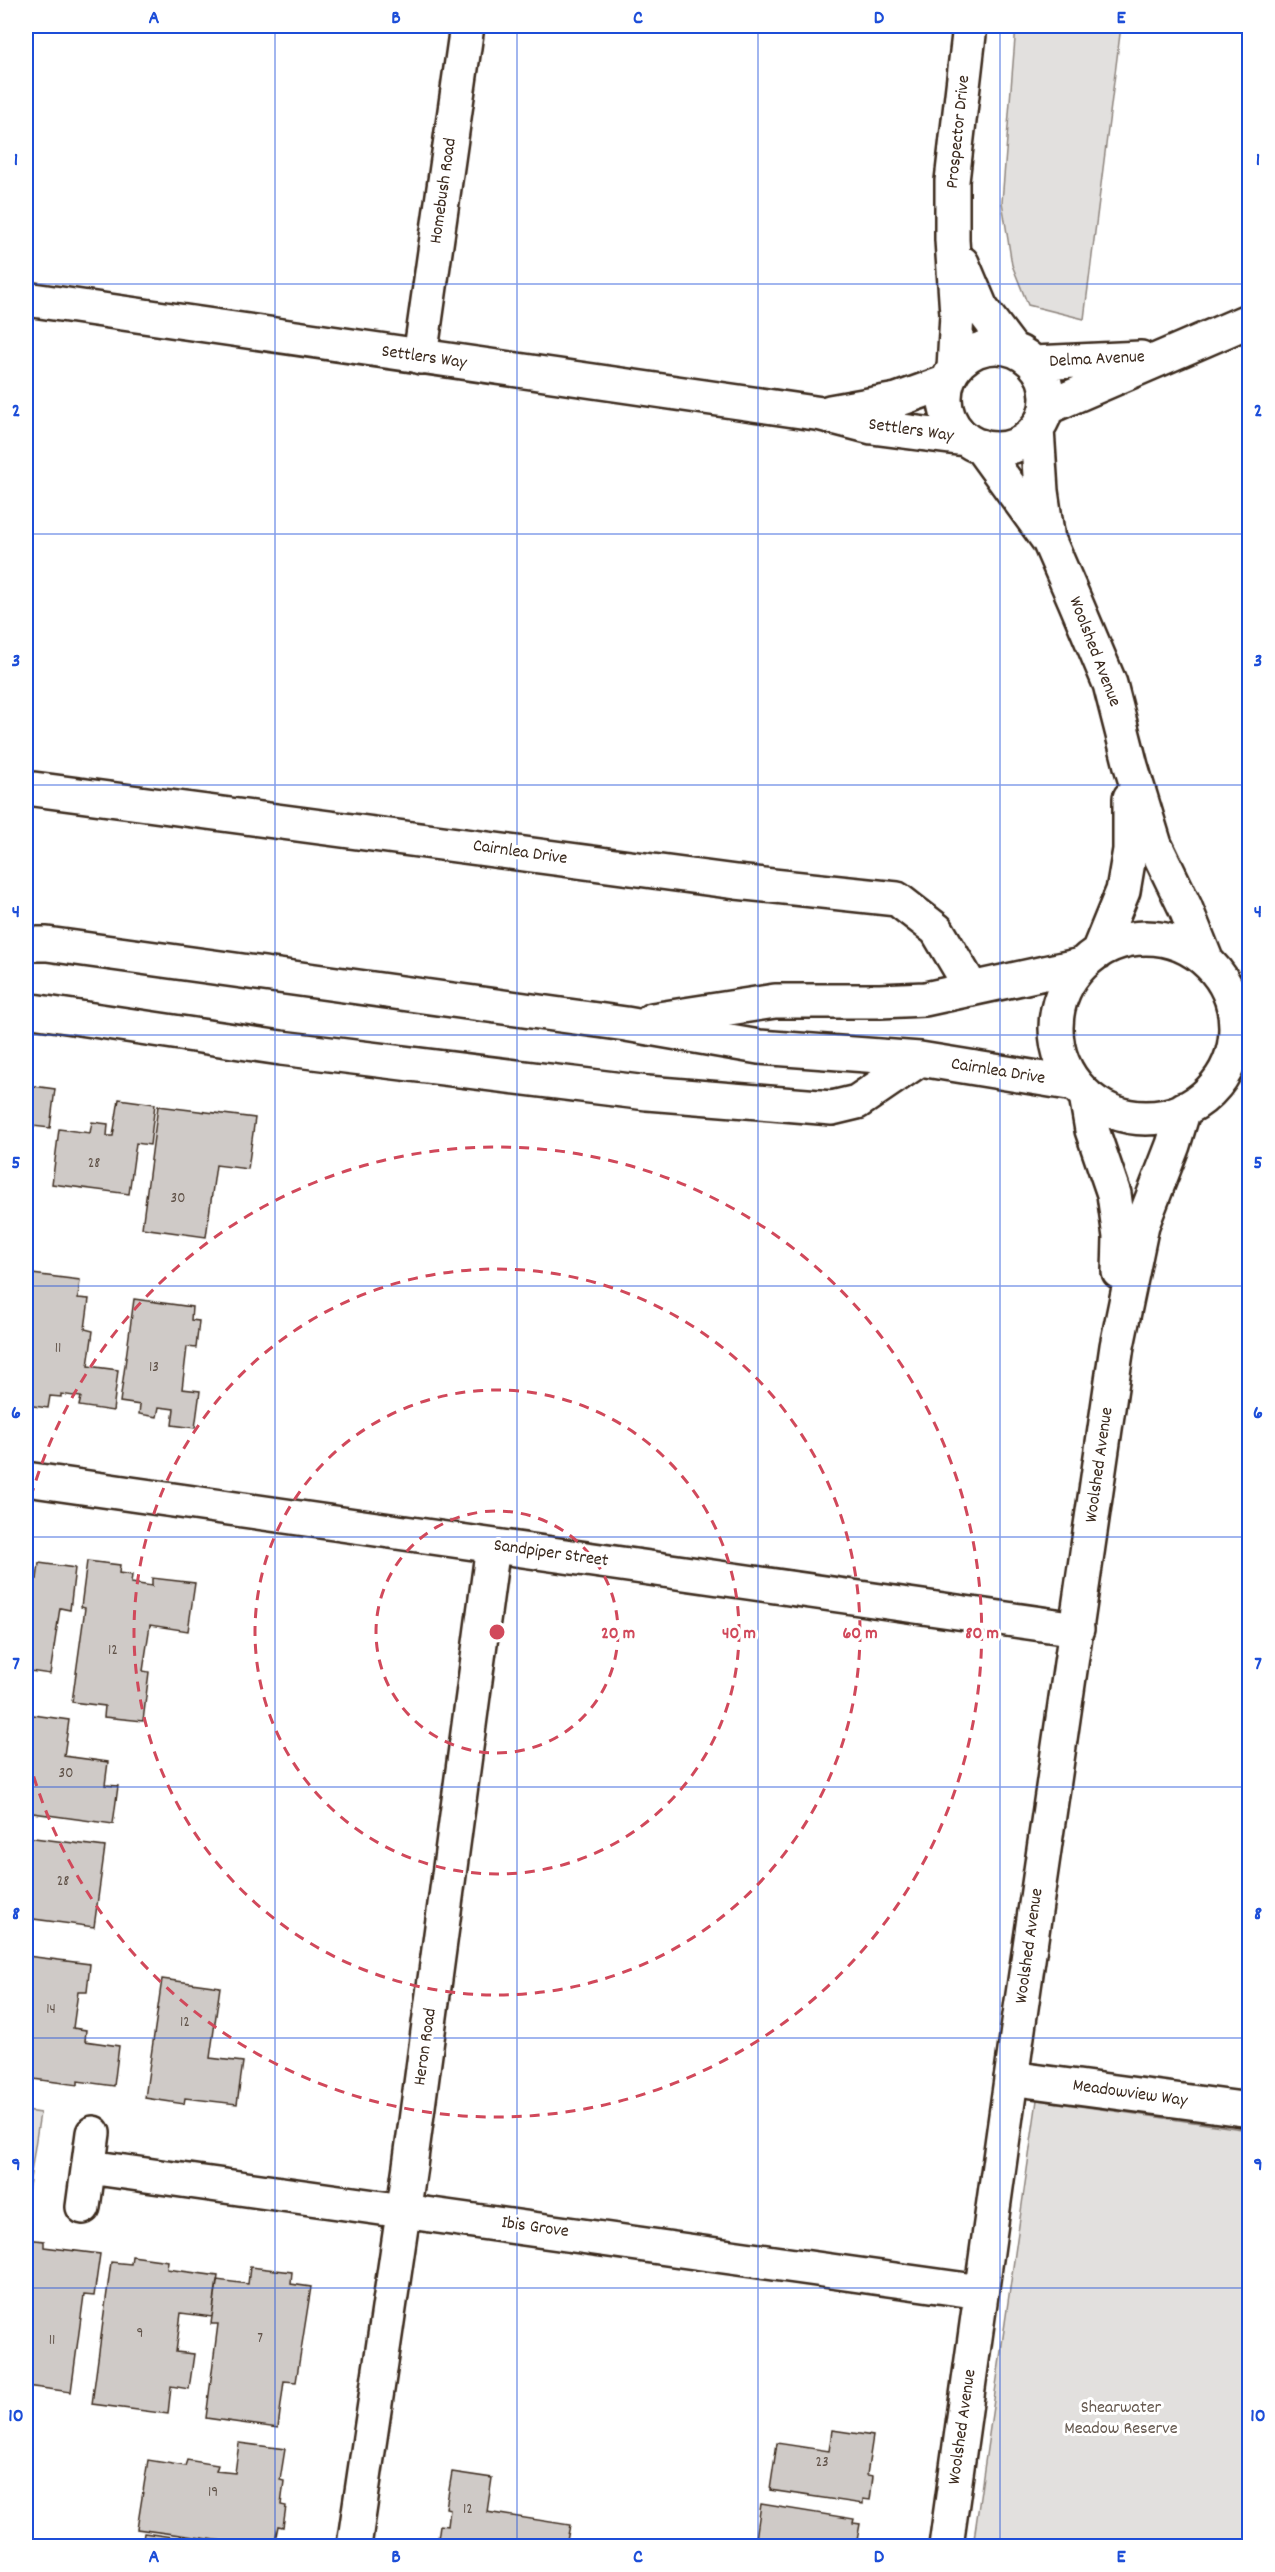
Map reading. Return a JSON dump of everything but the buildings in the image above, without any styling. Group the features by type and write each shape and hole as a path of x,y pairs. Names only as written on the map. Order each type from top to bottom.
{"street":[{"name":"Homebush Road","path":"420,357 467,26"},
{"name":"Prospector Drive","path":"950,376 957,314 952,240 952,181 970,26"},
{"name":"Prospector Drive","path":"952,240 981,308 1023,356"},
{"name":"Settlers Way","path":"26,299 822,414 872,427 973,442"},
{"name":"Delma Avenue","path":"1041,419 1161,357 1250,320"},
{"path":"995,347 1023,356 1043,377 1047,392 1041,419 1025,439 1011,446 996,449 973,442 954,427 947,413 944,398 950,376 965,357 979,349 995,347"},
{"name":"Delma Avenue","path":"1023,356 1161,357"},
{"name":"Settlers Way","path":"822,414 897,400 950,376"},
{"name":"Woolshed Avenue","path":"1041,419 1041,491 1048,541"},
{"name":"Woolshed Avenue","path":"973,442 1048,541 1110,684 1131,766 1155,845 1185,907 1226,977"},
{"name":"Woolshed Avenue","path":"1089,958 1123,891 1130,850 1131,766"},
{"name":"Cairnlea Drive","path":"26,788 724,880 897,898 937,930 972,989"},
{"path":"1154,938 1182,946 1226,977 1234,1007 1236,1035 1229,1063 1214,1087 1200,1100 1184,1109 1159,1117 1133,1117 1108,1110 1081,1090 1062,1062 1055,1036 1057,1011 1065,987 1089,958 1125,940 1154,938"},
{"name":"Cairnlea Drive","path":"33,942 626,1024 759,1047 920,1059 1081,1090"},
{"name":"Cairnlea Drive","path":"626,1024 775,1001 925,999 1089,958"},
{"path":"26,1010 281,1048 647,1094 832,1108 857,1102 920,1059"},
{"path":"1214,1087 1250,1080"},
{"name":"Woolshed Avenue","path":"1081,1090 1114,1194 1119,1237 1117,1346"},
{"name":"Woolshed Avenue","path":"946,2547 1117,1346 1142,1225 1173,1145 1184,1109"},
{"name":"Sandpiper Street","path":"26,1479 1077,1629"},
{"name":"Heron Road","path":"354,2547 404,2210 493,1546"},
{"name":"Meadowview Way","path":"1011,2078 1250,2110"},
{"path":"83,2207 93,2133"},
{"name":"Ibis Grove","path":"89,2167 981,2292"}],"green space":[{"path":"1016,26 1121,26 1084,319 1028,305 1012,265 1002,202"},
{"name":"Shearwater Meadow Reserve","path":"1037,2100 1249,2130 1249,2546 973,2546"},
{"path":"26,2111 40,2113 26,2206"}]}
